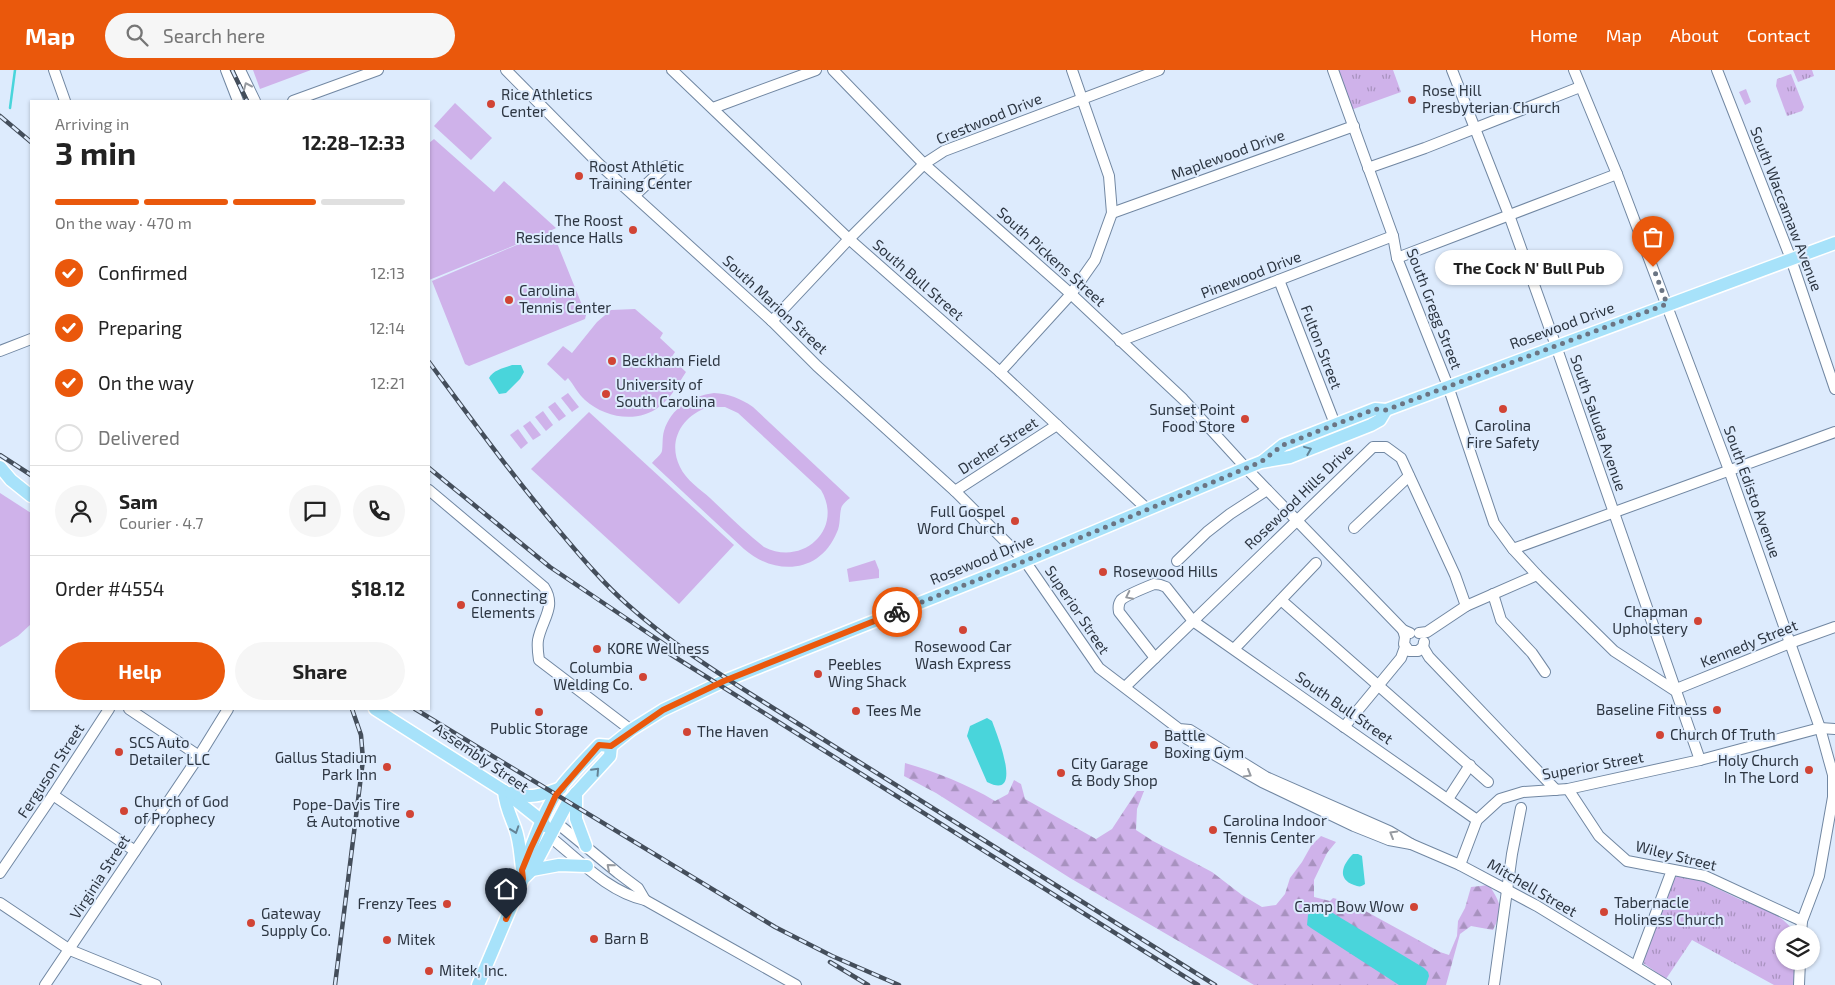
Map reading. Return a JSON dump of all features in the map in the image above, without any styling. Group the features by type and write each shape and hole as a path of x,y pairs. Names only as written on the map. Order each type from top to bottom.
{"main road":[{"name":"Rosewood Drive","path":"1261,462 1283,445 1335,424 1375,409 1386,410 1835,242"},
{"name":"Rosewood Drive","path":"478,985 526,873 542,821 562,787 599,745 611,746 631,730 663,710 724,681 1025,561 1261,462 1290,457 1372,425 1380,420 1386,410"},
{"path":"0,467 6,480 30,495"},
{"name":"Assembly Street","path":"377,710 504,790 542,821 549,836"},
{"name":"Rosewood Drive","path":"526,873 568,802 610,756 611,746"},
{"path":"562,787 535,797 524,797 504,790 505,804 515,828 526,873 559,865 587,866"},
{"path":"576,793 576,819 586,846"},
{"path":"542,821 557,823"}],"street":[{"path":"54,70 65,100"},
{"path":"226,70 238,100"},
{"path":"240,70 255,100"},
{"path":"296,100 378,70"},
{"name":"South Marion Street","path":"506,70 599,164 635,195 772,321 817,366 955,491 1025,561"},
{"name":"South Bull Street","path":"672,70 849,239 1000,372 1147,509"},
{"path":"713,108 816,70"},
{"name":"South Pickens Street","path":"833,70 924,164 1071,294 1183,398 1246,468"},
{"path":"1000,372 1071,294 1095,260 1112,213 1109,176 1072,70"},
{"name":"Crestwood Drive","path":"772,321 849,239 924,164 944,151 1159,70"},
{"name":"South Gregg Street","path":"1333,70 1393,236 1397,258 1448,386 1494,523 1513,549 1537,575 1614,651 1674,690"},
{"name":"South Saluda Avenue","path":"1452,70 1509,216 1556,346 1674,690 1700,760"},
{"name":"South Edisto Avenue","path":"1574,70 1617,174 1729,470 1820,728 1833,775 1833,797 1820,876 1802,925"},
{"name":"South Waccamaw Avenue","path":"1716,70 1791,259 1835,389"},
{"path":"1368,168 1580,87"},
{"name":"Maplewood Drive","path":"1112,213 1354,126"},
{"path":"635,195 666,166"},
{"path":"1397,258 1617,174"},
{"name":"Pinewood Drive","path":"1120,341 1393,236"},
{"name":"Fulton Street","path":"1279,280 1335,424"},
{"path":"0,351 30,339"},
{"name":"Dreher Street","path":"955,491 1058,425"},
{"path":"1513,549 1835,432"},
{"name":"Rosewood Hills Drive","path":"1125,687 1373,447 1386,447 1400,458 1455,575 1466,606"},
{"path":"1246,468 1556,790"},
{"path":"1354,528 1409,476"},
{"path":"1177,561 1207,532 1266,490"},
{"path":"430,491 544,587 549,595 550,604 538,639 539,660 631,730"},
{"name":"Superior Street","path":"1025,561 1099,668 1179,729 1187,739 1262,782 1358,828 1389,840 1410,844 1460,865 1477,820 1500,799 1523,792 1568,789 1700,760 1820,728 1835,729"},
{"path":"1235,648 1316,563"},
{"path":"1344,728 1414,642 1466,606 1537,575"},
{"path":"1155,658 1119,612 1120,602 1124,598 1153,584 1160,584 1166,586 1193,620"},
{"path":"1493,594 1501,620 1532,653 1544,672"},
{"path":"1282,600 1488,782"},
{"name":"South Bull Street","path":"1193,620 1477,820"},
{"name":"Kennedy Street","path":"1674,690 1835,627"},
{"name":"Ferguson Street","path":"0,874 108,710"},
{"path":"130,710 199,756"},
{"name":"Virginia Street","path":"46,985 199,756 227,710"},
{"path":"1448,798 1470,765"},
{"name":"Wiley Street","path":"1568,789 1599,836 1627,861 1705,876 1802,921"},
{"path":"53,795 135,851"},
{"path":"1494,985 1512,854 1521,808"},
{"path":"557,823 638,888 645,900"},
{"path":"549,836 614,888 632,897 645,900 796,985"},
{"name":"Mitchell Street","path":"1460,865 1508,890 1666,985"},
{"path":"1636,966 1672,870"},
{"path":"0,903 70,950 156,985"},
{"path":"1799,985 1800,970"}],"green space":[{"path":"253,70 311,70 260,89"},
{"path":"1333,70 1393,70 1401,92 1348,111"},
{"path":"1793,70 1812,70 1814,76 1798,82"},
{"path":"1791,74 1804,107 1802,111 1787,116 1776,86 1777,79"},
{"path":"1746,89 1751,102 1745,105 1739,92"},
{"path":"455,103 492,138 471,160 434,126"},
{"path":"434,139 494,192 504,181 556,228 550,231 553,233 586,315 585,319 469,366 465,364 432,281 545,233 430,280 430,142"},
{"name":"Beckham Field","path":"635,309 663,333 660,338 675,352 671,358 686,372 664,402 651,412 632,417 612,415 593,406 583,398 568,378 565,381 547,364 563,346 572,353 597,322 611,310"},
{"path":"568,393 579,407 572,412 561,398"},
{"path":"714,393 730,395 753,407 850,498 842,506 837,532 829,546 820,556 808,563 783,567 769,564 756,558 652,463 661,452 664,431 672,416 683,404","holes":["708,407 725,407 738,413 821,490 827,504 827,518 823,530 816,541 805,548 793,552 779,552 764,547 694,484 680,467 675,448 676,439 684,423 699,411"]},
{"path":"555,402 566,416 559,421 548,407"},
{"path":"543,411 553,425 546,431 535,417"},
{"path":"589,412 734,545 679,604 531,469"},
{"path":"530,421 541,435 533,440 523,426"},
{"path":"518,429 528,443 521,449 510,435"},
{"path":"0,493 30,512 30,625 18,636 0,647"},
{"path":"875,560 879,570 879,578 849,582 847,569"},
{"path":"905,763 951,779 995,801 1008,794 1014,780 1021,784 1025,799 1096,839 1112,829 1137,791 1144,791 1137,809 1136,830 1212,872 1242,895 1262,907 1276,905 1285,894 1290,878 1311,846 1321,836 1336,842 1327,853 1314,880 1314,897 1330,901 1333,898 1349,902 1440,952 1449,955 1457,936 1458,921 1465,908 1471,887 1489,885 1499,902 1500,912 1493,930 1471,926 1460,934 1446,985 1254,985 1070,878 936,793 904,776"},
{"path":"1677,876 1693,877 1707,882 1743,901 1744,899 1765,909 1785,921 1788,925 1775,925 1775,970 1795,970 1794,985 1774,985 1692,940 1666,979 1643,963 1670,883"}],"water":[{"path":"512,365 521,365 524,372 520,379 506,393 499,394 489,378 496,371"},
{"path":"987,718 992,721 1005,763 1006,774 1004,782 998,786 987,782 967,736 970,726"},
{"path":"1353,854 1362,856 1365,884 1361,886 1356,886 1349,882 1343,875 1344,867"},
{"path":"1323,908 1424,968 1429,976 1426,985 1399,985 1307,925 1308,915 1312,909"}],"waterway":[{"path":"10,108 15,70"}],"railway":[{"path":"232,70 247,100"},
{"path":"0,116 30,141"},
{"path":"430,363 510,470 577,552 619,597 673,642 754,696 1215,985"},
{"path":"0,455 30,474"},
{"path":"430,469 550,567 679,654"},
{"path":"670,654 1198,985"},
{"path":"335,985 363,760 361,735 352,710"},
{"path":"417,710 775,927 832,956 899,985"},
{"path":"830,962 868,985"}],"way so far":[{"path":"897,612 1015,565 1261,462 1283,445 1335,424 1375,409 1386,410 1667,304 1653,267"}],"place":[{"name":"Rose Hill Presbyterian Church","path":"1412,100"},
{"name":"Rice Athletics Center","path":"491,104"},
{"name":"Roost Athletic Training Center","path":"579,176"},
{"name":"The Roost Residence Halls","path":"633,230"},
{"name":"The Cock N' Bull Pub","path":"1653,267"},
{"name":"Carolina Tennis Center","path":"509,300"},
{"name":"Beckham Field","path":"612,361"},
{"name":"University of South Carolina","path":"606,394"},
{"name":"Carolina Fire Safety","path":"1503,409"},
{"name":"Sunset Point Food Store","path":"1245,419"},
{"name":"Full Gospel Word Church","path":"1015,521"},
{"name":"Rosewood Hills","path":"1103,572"},
{"name":"Connecting Elements","path":"461,605"},
{"name":"Chapman Upholstery","path":"1698,621"},
{"name":"Rosewood Car Wash Express","path":"963,630"},
{"name":"KORE Wellness","path":"597,649"},
{"name":"Peebles Wing Shack","path":"818,674"},
{"name":"Columbia Welding Co.","path":"643,677"},
{"name":"Baseline Fitness","path":"1717,710"},
{"name":"Tees Me","path":"856,711"},
{"name":"Public Storage","path":"539,712"},
{"name":"The Haven","path":"687,732"},
{"name":"Church Of Truth","path":"1660,735"},
{"name":"Battle Boxing Gym","path":"1154,745"},
{"name":"SCS Auto Detailer LLC","path":"119,752"},
{"name":"Gallus Stadium Park Inn","path":"387,767"},
{"name":"Holy Church In The Lord","path":"1809,770"},
{"name":"City Garage & Body Shop","path":"1061,773"},
{"name":"Church of God of Prophecy","path":"124,811"},
{"name":"Pope-Davis Tire & Automotive","path":"410,814"},
{"name":"Carolina Indoor Tennis Center","path":"1213,830"},
{"name":"Frenzy Tees","path":"447,904"},
{"name":"Camp Bow Wow","path":"1414,907"},
{"name":"Tabernacle Holiness Church","path":"1604,912"},
{"name":"Gateway Supply Co.","path":"251,923"},
{"name":"Barn B","path":"594,939"},
{"name":"Mitek","path":"387,940"},
{"name":"Mitek, Inc.","path":"429,971"}],"route":[{"path":"506,919 523,879 522,870 542,821 556,795 599,745 611,746 631,730 663,710 724,681 897,612"}]}
